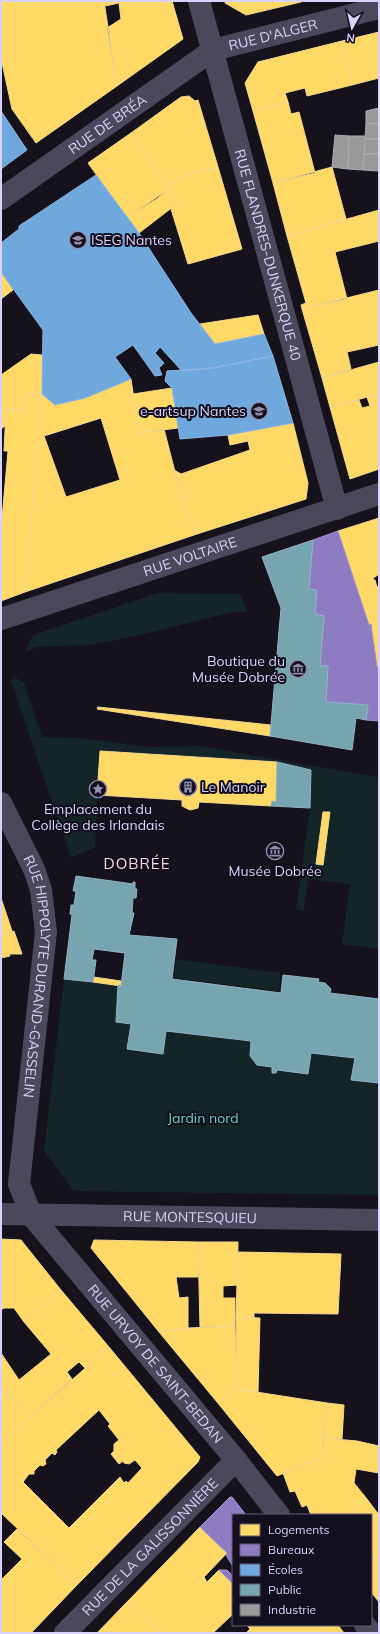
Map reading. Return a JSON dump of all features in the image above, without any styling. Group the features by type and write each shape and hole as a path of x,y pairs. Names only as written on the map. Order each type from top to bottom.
{"street":[{"name":"RUE FLANDRES-DUNKERQUE 40","path":"199,1 337,509"},
{"name":"RUE D'ALGER","path":"213,50 379,8"},
{"name":"RUE DE BRÉA","path":"1,199 213,50"},
{"name":"RUE VOLTAIRE","path":"1,620 379,494"},
{"name":"RUE HIPPOLYTE DURAND-GASSELIN","path":"4,808 34,869 41,890 46,932 19,1184 31,1215"},
{"name":"RUE MONTESQUIEU","path":"1,1214 379,1220"},
{"name":"RUE URVOY DE SAINT-BEDAN","path":"31,1215 236,1460 278,1514"},
{"name":"RUE DE LA GALISSONNIÈRE","path":"65,1633 236,1460"}],"green space":[{"path":"158,593 240,594 247,612 238,611 92,645 37,647 25,652 33,635"},
{"path":"13,676 24,683 42,737 80,738 150,747 199,746 379,778 379,949 342,944 350,884 308,879 304,911 296,910 310,808 311,770 277,762 100,751 95,848 71,857 11,681"},
{"path":"176,959 281,973 279,991 174,978"},
{"name":"Jardin nord","path":"64,979 118,985 116,1022 131,1024 128,1049 163,1054 166,1031 251,1041 250,1056 257,1065 272,1067 272,1073 276,1073 277,1070 308,1074 311,1053 355,1058 352,1080 379,1083 379,1195 74,1191 44,1151"}],"building: Logements":[{"path":"1,1 104,1 117,86 36,143 12,109 1,58"},
{"path":"104,1 172,1 183,39 117,86 107,28 121,19 119,3 105,6"},
{"path":"225,1 301,2 246,15 225,3"},
{"path":"379,32 379,78 352,85 342,41"},
{"path":"342,41 352,85 307,96 305,88 285,93 288,102 253,111 245,83 258,62"},
{"path":"189,96 195,101 198,100 218,167 188,174 169,185 131,133 181,97"},
{"path":"288,102 291,114 299,112 315,173 273,183 253,111"},
{"path":"131,133 169,185 167,190 158,198 127,218 88,163"},
{"path":"218,167 242,249 188,264 171,209 178,203 167,190 169,185 188,174"},
{"path":"332,167 346,219 287,236 273,183"},
{"path":"167,190 178,203 139,233 127,218"},
{"path":"379,210 379,241 335,252 347,299 302,309 301,305 306,303 287,236"},
{"path":"1,272 13,290 1,299"},
{"path":"379,290 379,345 347,352 351,369 322,378 302,309"},
{"path":"258,315 264,334 215,344 200,324"},
{"path":"31,354 42,355 42,394 26,394 25,410 6,410 5,426 1,429 1,375"},
{"path":"379,362 379,394 330,407 322,378"},
{"path":"131,379 139,433 164,429 182,499 197,534 25,592 42,394 55,405 85,398","holes":["101,418 120,480 66,497 44,436"]},
{"path":"172,388 178,428 139,433 133,394"},
{"path":"26,394 42,394 25,592 1,601 1,530 8,451 4,451 6,410 25,410"},
{"path":"379,394 379,469 350,479 330,407 359,400 362,408 370,406 367,397"},
{"path":"293,423 308,483 306,499 197,534 182,499 190,496 181,474 250,450 246,432"},
{"path":"246,432 248,441 230,445 228,435"},
{"path":"174,470 181,474 190,496 182,499"},
{"path":"379,518 379,574 372,579 375,580 377,587 379,586 379,611 365,614 338,531"},
{"path":"379,611 379,667 377,667 371,624 369,625 365,614"},
{"path":"98,707 271,725 270,736 97,709"},
{"name":"Le Manoir","path":"100,751 277,762 276,802 272,801 271,806 199,802 198,808 190,810 182,806 182,800 97,795"},
{"path":"323,812 330,812 323,865 316,864"},
{"path":"1,898 12,931 2,935 1,934"},
{"path":"14,931 22,954 9,954 10,956 1,958 1,934"},
{"path":"94,977 121,981 121,986 93,982"},
{"path":"1,1239 21,1240 61,1290 24,1322 14,1308 4,1308 1,1310"},
{"path":"94,1240 198,1242 198,1277 176,1277 179,1298 188,1297 188,1328 159,1332 91,1248"},
{"path":"198,1242 238,1242 237,1285 223,1286 223,1298 235,1298 235,1326 200,1327"},
{"path":"238,1252 341,1254 338,1314 254,1313 254,1318 236,1317"},
{"path":"61,1290 109,1347 85,1368 79,1362 67,1372 72,1379 30,1417 1,1388 1,1353 19,1380 51,1354 24,1322"},
{"path":"236,1317 260,1318 258,1392 237,1389"},
{"path":"235,1326 237,1389 217,1402 159,1332 188,1328"},
{"path":"109,1347 200,1457 198,1462 77,1585 1,1513 1,1443","holes":["99,1410 110,1424 108,1426 119,1440 114,1444 114,1451 111,1454 119,1464 123,1461 124,1463 129,1464 135,1460 142,1468 128,1483 126,1481 124,1483 120,1477 69,1528 23,1482 29,1474 34,1474 34,1471 40,1465 43,1466 46,1464 45,1460 52,1453 55,1455 57,1452 56,1450"]},
{"path":"3,1389 30,1417 1,1443 1,1391"},
{"path":"237,1389 327,1403 322,1457 277,1476 217,1402"},
{"path":"327,1403 344,1405 342,1439 323,1438"},
{"path":"323,1438 357,1441 379,1446 379,1473 356,1469 354,1483 367,1499 351,1514 311,1514 307,1505 302,1507 295,1491 290,1492 283,1473 322,1457"},
{"path":"367,1499 379,1515 379,1557 372,1560 372,1514 351,1514"},
{"path":"200,1527 227,1553 204,1577 207,1582 219,1570 232,1583 232,1615 213,1633 162,1633 127,1602"},
{"path":"17,1529 77,1585 31,1633 1,1633 1,1580 22,1559 4,1542"},
{"path":"379,1557 379,1602 372,1593 372,1560"},
{"path":"127,1602 162,1633 97,1633"},
{"path":"248,1626 326,1626 318,1633 246,1633 250,1629"},
{"path":"326,1626 339,1626 344,1633 318,1633"}],"building: Bureaux":[{"path":"338,531 369,625 371,624 377,667 379,667 379,721 366,720 368,705 326,702 328,666 320,666 324,616 315,614 317,590 309,589 313,540"},
{"path":"230,1497 232,1497 245,1514 232,1514 232,1565 226,1555 227,1553 200,1527"},
{"path":"219,1570 227,1570 232,1575 232,1583"}],"building: Écoles":[{"path":"1,111 27,150 1,169"},
{"path":"96,175 139,233 191,313 215,344 264,334 273,356 213,368 182,371 160,347 155,353 164,363 159,368 162,375 155,376 133,345 115,357 131,379 85,398 55,405 42,394 43,330 1,272 1,243 19,229 19,226"},
{"path":"273,356 293,423 228,435 180,439 172,388 165,381 167,371 213,368"}],"building: Public":[{"path":"313,540 309,589 317,590 315,614 324,616 320,666 328,666 326,702 368,705 366,720 356,718 352,750 270,736 281,608 262,557"},
{"path":"277,762 311,770 310,808 271,806 272,801 276,802"},
{"path":"76,876 133,884 133,882 135,882 135,889 137,889 136,898 133,898 132,913 134,913 129,935 177,939 172,979 281,993 283,975 319,979 318,982 325,983 331,989 330,993 379,999 379,1083 351,1080 355,1058 311,1053 308,1074 277,1070 276,1073 272,1073 272,1067 257,1065 250,1056 251,1041 166,1031 163,1054 127,1049 131,1024 116,1022 118,985 121,986 125,953 94,949 92,960 96,960 93,982 64,979 72,915 70,914 71,905 74,905 76,891 73,891"}],"building: Industrie":[{"path":"379,108 379,124 366,123 366,111"},
{"path":"366,123 379,124 379,139 365,139"},
{"path":"335,135 349,136 348,169 332,167"},
{"path":"349,136 365,136 363,170 348,169"},
{"path":"365,139 379,139 379,154 364,154"},
{"path":"364,154 379,154 379,171 363,170"}],"place":[{"name":"ISEG Nantes","path":"78,240"},
{"name":"e-artsup Nantes","path":"259,411"},
{"name":"Boutique du Musée Dobrée","path":"298,669"},
{"name":"Le Manoir","path":"188,787"},
{"name":"Emplacement du Collège des Irlandais","path":"98,789"},
{"name":"Musée Dobrée","path":"275,851"}],"district":[{"name":"DOBRÉE","path":"137,863"}]}
